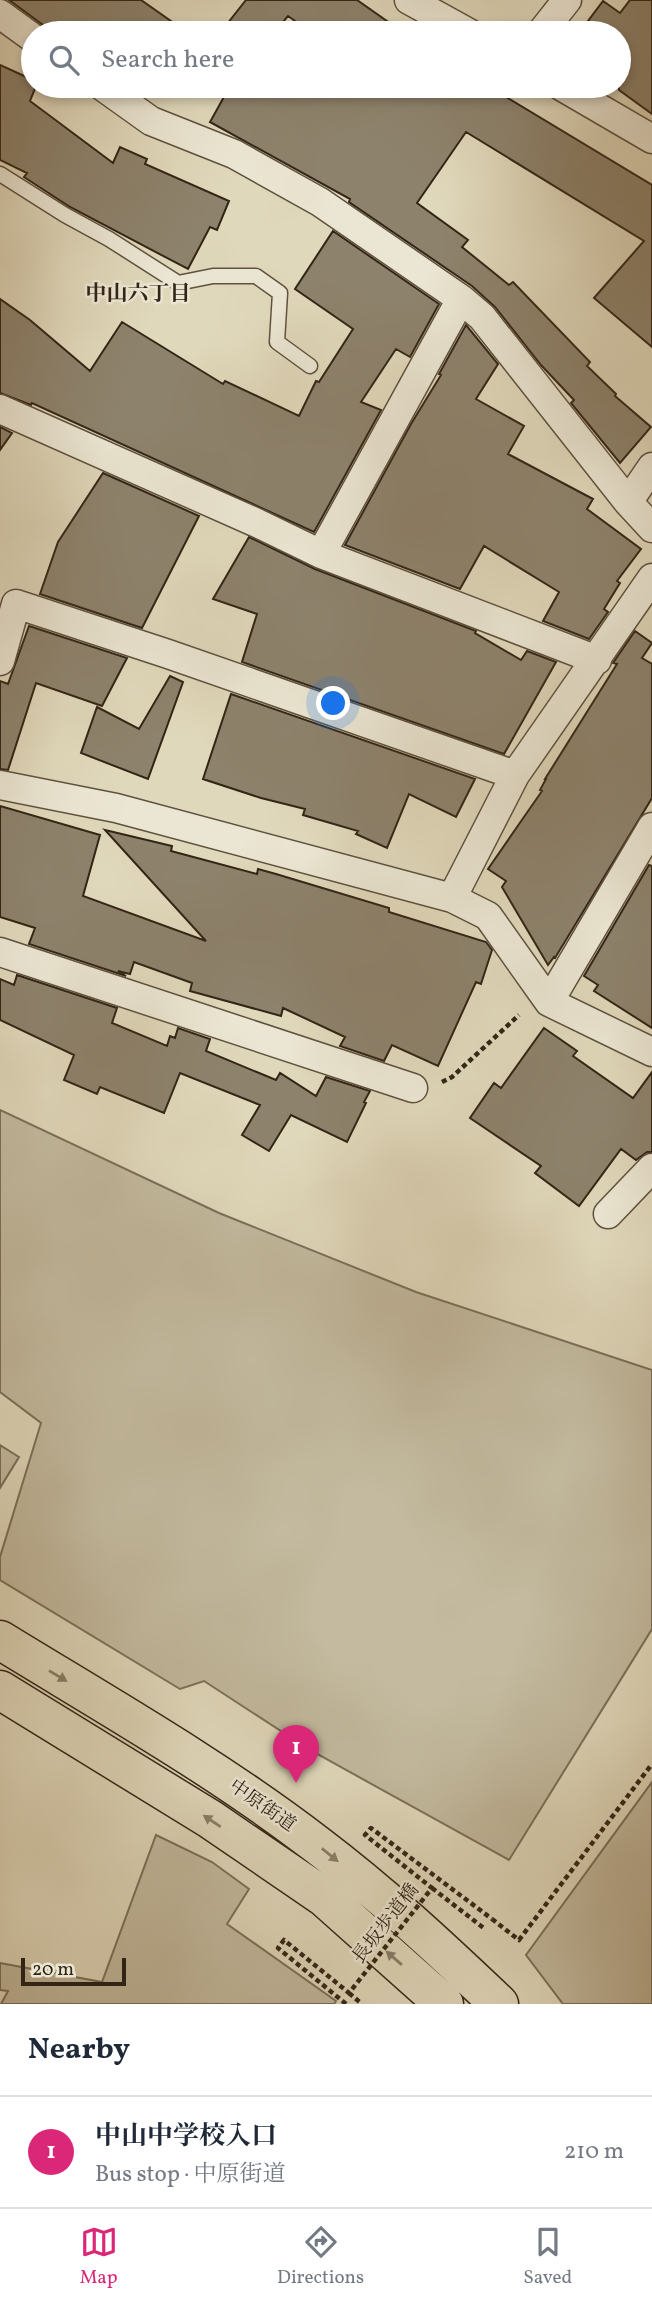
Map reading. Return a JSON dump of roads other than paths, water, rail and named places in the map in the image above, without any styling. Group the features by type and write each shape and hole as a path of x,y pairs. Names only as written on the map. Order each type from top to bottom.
{"main road":[{"name":"中原街道","path":"0,1640 214,1773 315,1843 417,1926 499,2004"},
{"name":"中原街道","path":"0,1690 210,1819 324,1897 444,2004"}],"street":[{"path":"410,0 448,21"},
{"path":"550,21 567,0"},
{"path":"0,14 21,29"},
{"path":"119,98 151,121 234,154 320,202 461,299 482,317 628,502 652,528"},
{"path":"582,98 652,139"},
{"path":"321,554 461,299"},
{"path":"0,409 321,554 597,660"},
{"path":"628,502 652,467"},
{"path":"452,898 515,775 652,578"},
{"path":"0,661 16,604 169,654 515,775"},
{"path":"0,785 116,808 452,898 488,916 546,998 652,1052"},
{"path":"546,998 652,827"},
{"path":"0,951 413,1088"},
{"path":"608,1214 652,1168"}],"lane":[{"path":"0,174 178,283 213,276 256,276 281,293 277,342 310,366"}],"place":[{"name":"中山中学校入口","path":"296,1783"}],"district":[{"name":"中山六丁目","path":"138,294"}]}
